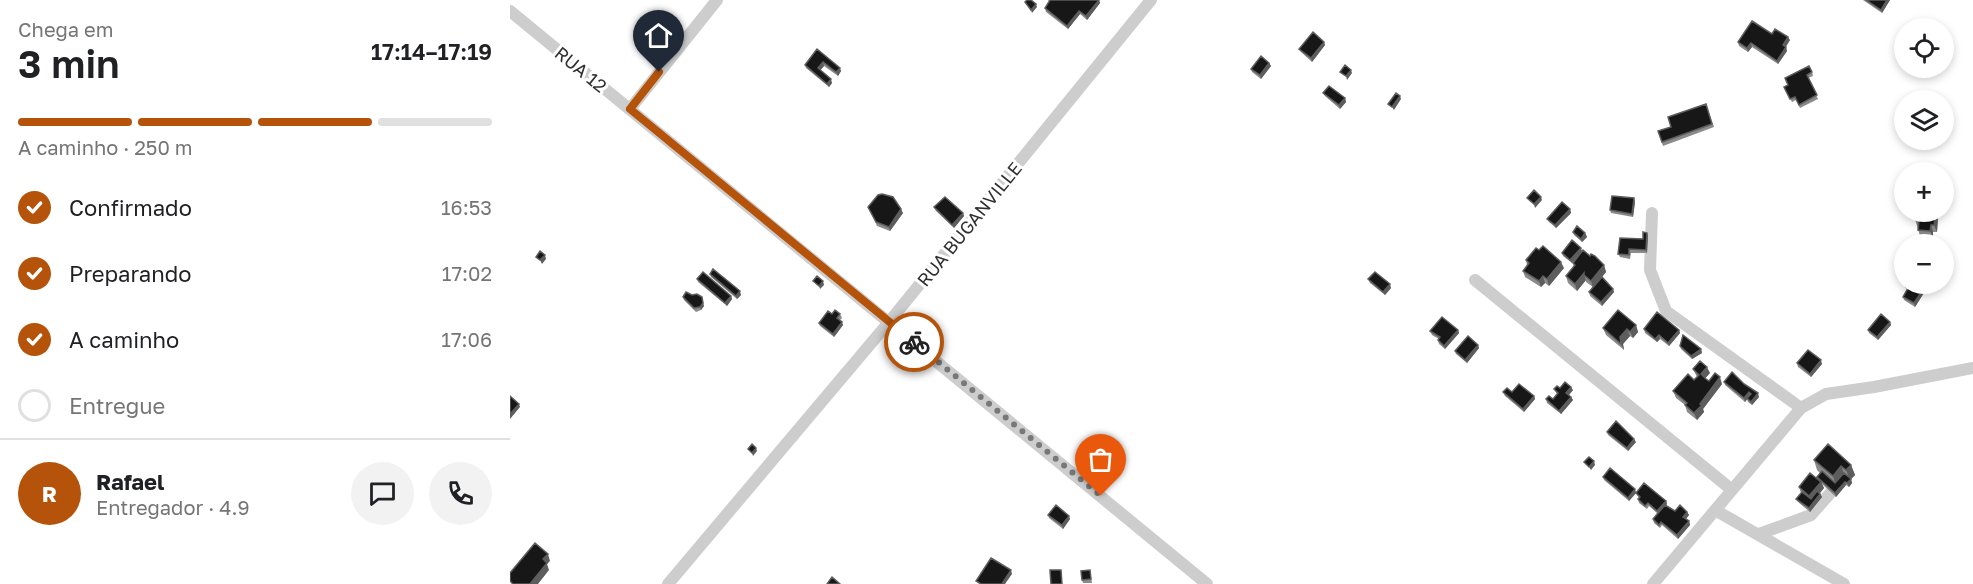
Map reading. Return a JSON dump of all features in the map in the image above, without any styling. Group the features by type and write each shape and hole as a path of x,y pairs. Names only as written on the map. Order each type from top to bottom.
{"street":[{"path":"630,109 717,0"},
{"name":"RUA BUGANVILLE","path":"668,584 889,322 1151,0"},
{"name":"RUA 12","path":"510,11 1207,584"},
{"path":"1652,213 1650,270 1666,311 1801,408"},
{"path":"1475,280 1732,490"},
{"path":"1653,584 1801,408 1826,394 1973,368"},
{"path":"1759,534 1811,515 1842,480"},
{"path":"1715,510 1844,584"}],"building":[{"path":"1027,0 1036,4 1031,10 1025,2"},
{"path":"1050,0 1099,0 1086,16 1079,11 1067,26 1045,8"},
{"path":"1866,0 1887,0 1881,10"},
{"path":"1752,21 1772,34 1775,29 1788,37 1783,45 1786,47 1777,61 1751,43 1747,48 1738,42"},
{"path":"1313,32 1324,42 1311,58 1299,49"},
{"path":"817,49 840,68 836,72 823,62 818,68 831,79 827,84 805,65"},
{"path":"1261,56 1269,63 1260,75 1251,69"},
{"path":"1345,65 1351,70 1346,76 1340,72"},
{"path":"1809,66 1812,72 1807,75 1817,95 1799,105 1795,97 1790,99 1784,87 1788,85 1785,78"},
{"path":"1329,86 1345,98 1339,105 1323,93"},
{"path":"1396,93 1400,96 1392,107 1388,104"},
{"path":"1706,104 1712,124 1662,142 1658,131 1671,127 1668,117"},
{"path":"1534,190 1541,197 1534,204 1527,198"},
{"path":"878,195 893,197 901,209 889,227 876,222 868,207"},
{"path":"1612,196 1634,198 1632,214 1610,210"},
{"path":"945,197 963,213 952,225 934,207"},
{"path":"1562,202 1570,209 1555,225 1547,219"},
{"path":"1919,222 1934,222 1930,231 1918,230"},
{"path":"1577,226 1585,233 1581,239 1573,232"},
{"path":"1643,232 1647,233 1646,250 1629,249 1629,255 1618,254 1620,238 1643,239"},
{"path":"1572,240 1581,248 1570,260 1562,253"},
{"path":"1543,246 1561,262 1547,279 1543,276 1539,281 1523,271 1529,263 1526,260 1536,248 1539,250"},
{"path":"1583,250 1590,256 1591,254 1595,256 1604,265 1591,281 1584,273 1575,284 1566,276"},
{"path":"540,251 545,255 540,260 536,257"},
{"path":"713,269 740,291 736,296 710,274"},
{"path":"703,272 731,296 725,303 697,279"},
{"path":"1375,272 1390,284 1383,292 1368,279"},
{"path":"817,276 823,281 819,286 813,281"},
{"path":"1602,277 1613,289 1601,302 1589,292"},
{"path":"686,292 702,297 703,303 700,307 694,308 683,297"},
{"path":"1905,294 1920,294 1914,303 1903,297"},
{"path":"835,310 840,314 837,318 842,322 833,334 819,323 828,311 832,314"},
{"path":"1618,310 1636,325 1630,332 1627,329 1620,337 1621,344 1603,328"},
{"path":"1657,312 1679,330 1668,343 1659,335 1655,339 1644,329"},
{"path":"1881,314 1890,322 1877,337 1868,330"},
{"path":"1442,317 1458,330 1444,346 1438,340 1440,337 1430,331"},
{"path":"1683,335 1701,349 1691,356 1680,346"},
{"path":"1468,336 1478,345 1465,360 1455,351"},
{"path":"1808,350 1821,360 1810,374 1797,363"},
{"path":"1700,361 1707,367 1701,374 1706,379 1709,381 1715,373 1720,377 1700,404 1702,405 1694,413 1685,405 1687,403 1673,391 1688,374 1694,380 1699,375 1693,369"},
{"path":"1732,372 1758,393 1751,402 1747,398 1751,394 1749,392 1744,398 1724,382"},
{"path":"1565,382 1571,387 1566,393 1571,397 1559,411 1546,399 1549,396 1553,399 1558,393 1554,389 1557,386 1560,388"},
{"path":"1519,384 1534,396 1523,409 1503,392 1507,388 1512,392"},
{"path":"510,396 519,404 510,414"},
{"path":"1616,421 1634,439 1627,448 1607,432"},
{"path":"752,444 756,448 752,453 748,449"},
{"path":"1828,444 1851,465 1846,470 1841,466 1833,476 1814,460"},
{"path":"1589,457 1594,461 1589,467 1584,462"},
{"path":"1610,468 1635,489 1628,498 1603,477"},
{"path":"1822,471 1835,483 1844,473 1851,479 1835,493 1817,477"},
{"path":"1810,473 1821,482 1809,496 1799,487"},
{"path":"1644,483 1666,501 1657,511 1648,503 1645,506 1638,499 1640,497 1636,493"},
{"path":"1817,491 1820,494 1809,508 1796,499 1802,492 1811,499"},
{"path":"1056,505 1069,516 1062,525 1048,515"},
{"path":"1665,505 1675,511 1680,505 1687,512 1683,517 1689,521 1677,535 1661,522 1659,525 1653,519"},
{"path":"535,543 548,554 543,559 547,563 530,584 513,584 510,581 510,573"},
{"path":"991,558 1011,570 1002,584 981,584 976,581"},
{"path":"1050,570 1061,570 1062,584 1051,584"},
{"path":"1090,570 1091,579 1082,580 1081,571"},
{"path":"832,577 840,584 827,584"}],"way so far":[{"path":"914,342 1101,496"}],"route":[{"path":"659,72 630,109 914,342"}]}
